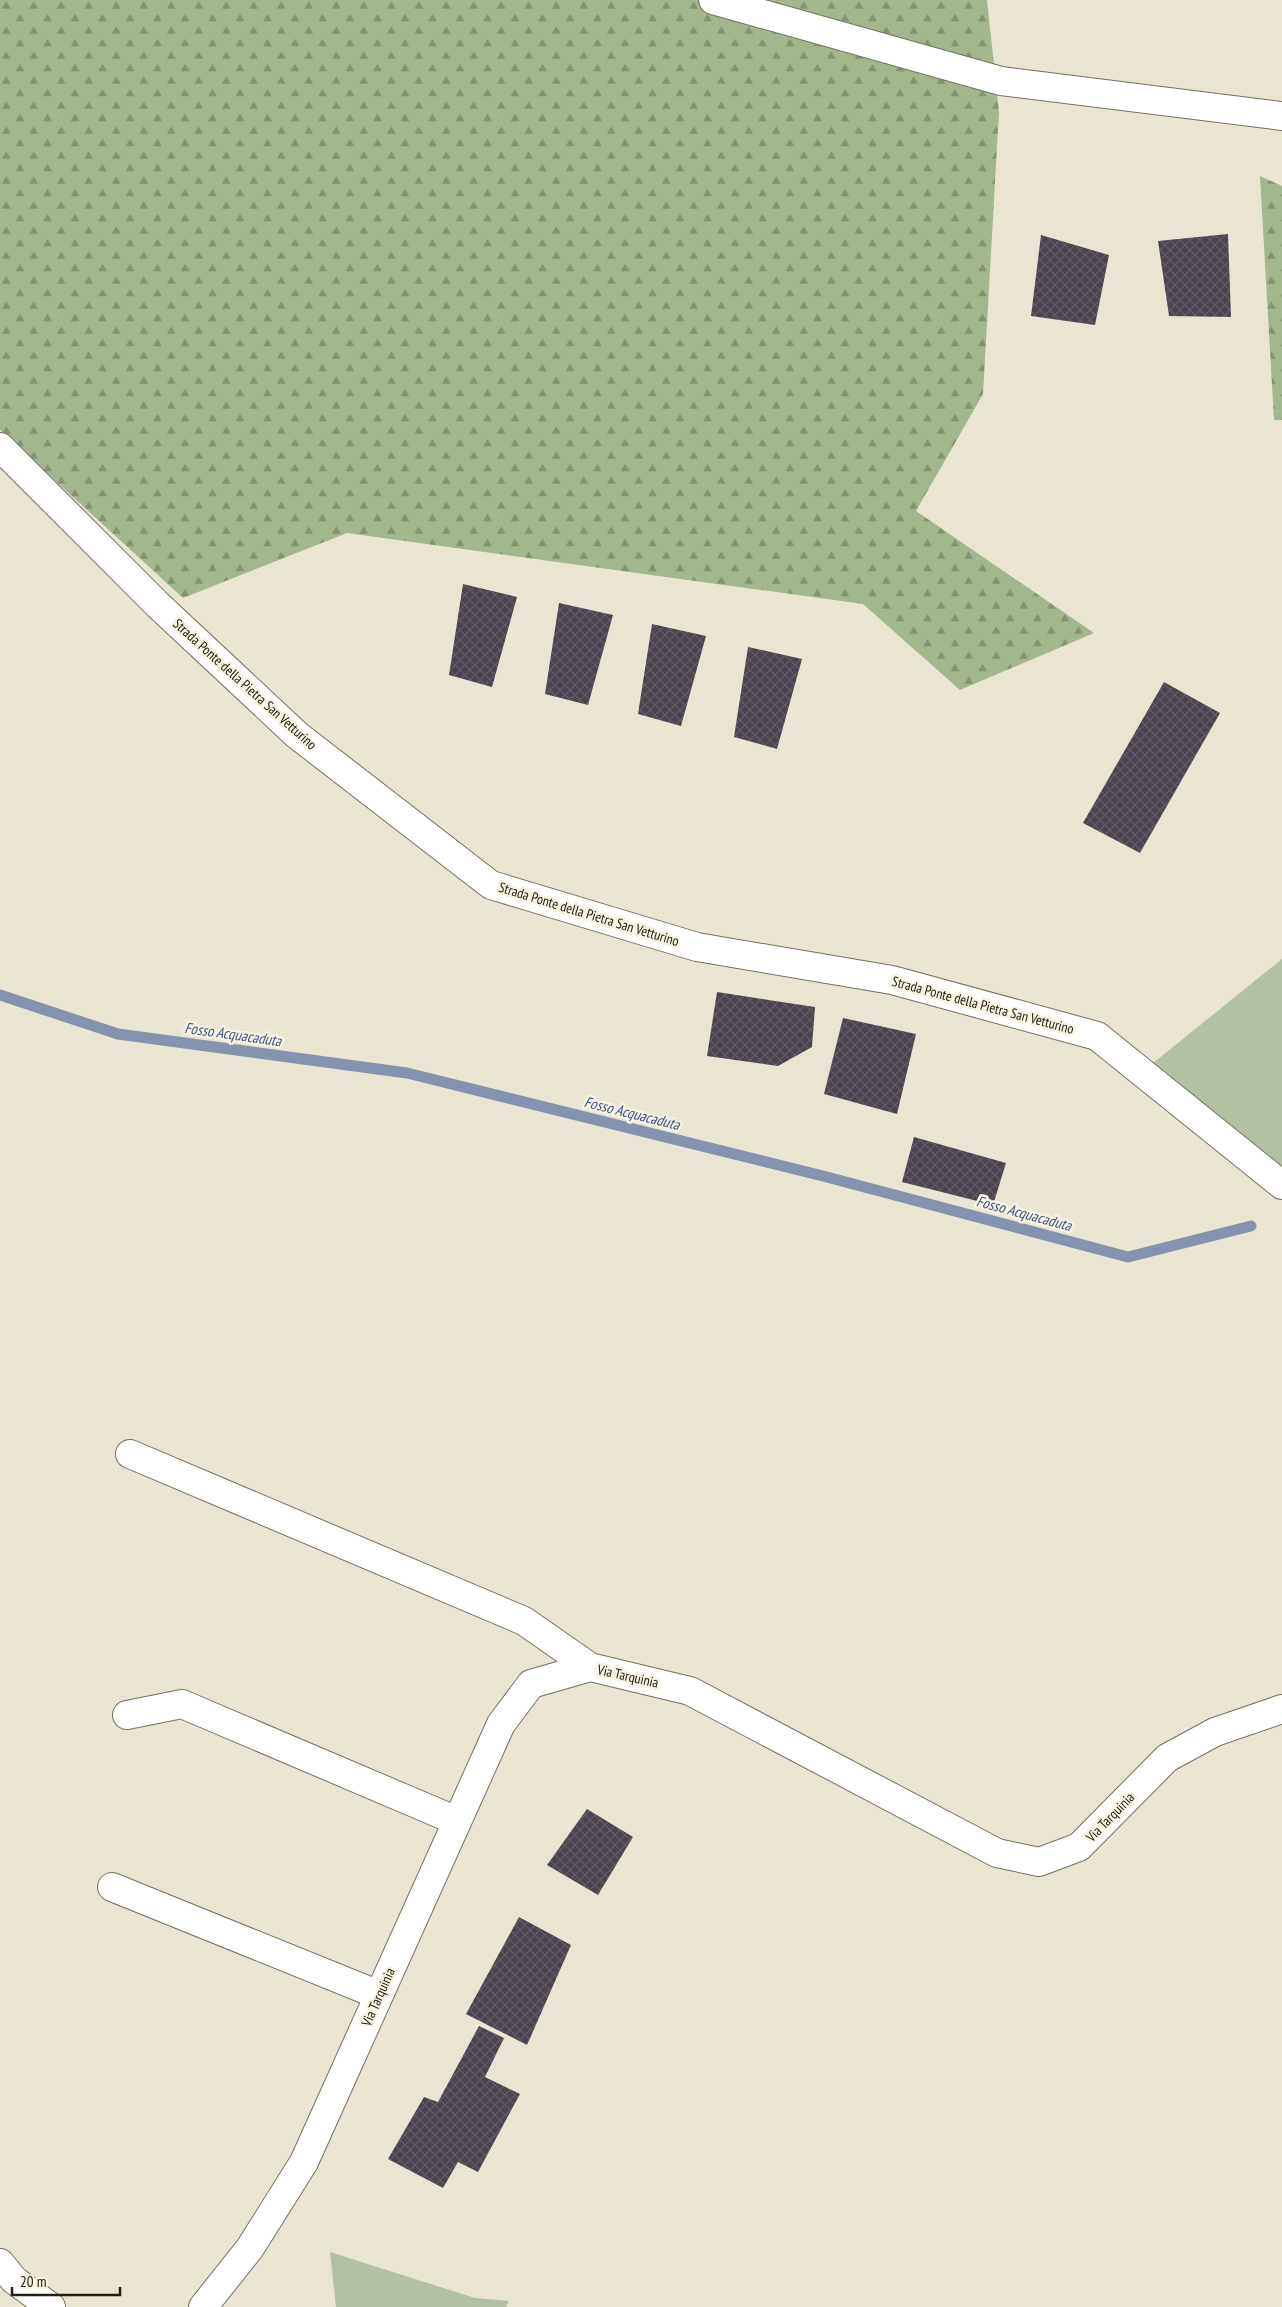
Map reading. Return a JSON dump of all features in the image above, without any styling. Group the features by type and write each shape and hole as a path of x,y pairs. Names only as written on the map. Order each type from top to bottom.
{"street":[{"path":"713,0 1001,81 1282,116"},
{"name":"Strada Ponte della Pietra San Vetturino","path":"0,447 158,605 297,735 491,885 697,947 892,980 1097,1036 1282,1185"},
{"path":"130,1454 524,1621 590,1667"},
{"name":"Via Tarquinia","path":"203,2307 250,2248 304,2162 501,1724 530,1684 590,1667 690,1691 997,1853 1039,1862 1079,1848 1168,1758 1214,1732 1282,1709"},
{"path":"128,1715 182,1704 457,1822"},
{"path":"112,1887 379,1995"},
{"path":"0,2263 14,2280 51,2307"}],"green space":[{"path":"0,0 987,0 999,112 983,394 916,511 1094,633 960,690 863,604 347,533 183,598 0,430"},
{"path":"1260,176 1282,186 1282,420 1274,420"},
{"path":"1282,959 1282,1185 1142,1072"},
{"path":"330,2252 475,2298 509,2301 506,2307 336,2307"}],"building":[{"path":"1228,234 1231,317 1169,316 1158,241"},
{"path":"1041,235 1109,255 1095,325 1031,316"},
{"path":"463,584 517,597 492,687 449,675"},
{"path":"559,603 613,615 588,705 545,694"},
{"path":"652,624 706,636 681,726 638,714"},
{"path":"748,647 802,659 777,749 734,737"},
{"path":"1164,682 1220,713 1140,853 1083,823"},
{"path":"717,992 815,1007 812,1047 778,1066 707,1056"},
{"path":"843,1018 916,1034 897,1114 824,1094"},
{"path":"914,1137 1006,1163 993,1205 902,1182"},
{"path":"587,1809 633,1837 598,1895 547,1865"},
{"path":"519,1917 571,1945 527,2045 466,2014"},
{"path":"479,2026 504,2038 485,2077 520,2094 478,2172 458,2162 443,2188 388,2159 424,2097 438,2102"}],"waterway":[{"name":"Fosso Acquacaduta","path":"0,995 118,1034 407,1073 823,1176 1128,1257 1251,1226"}]}
